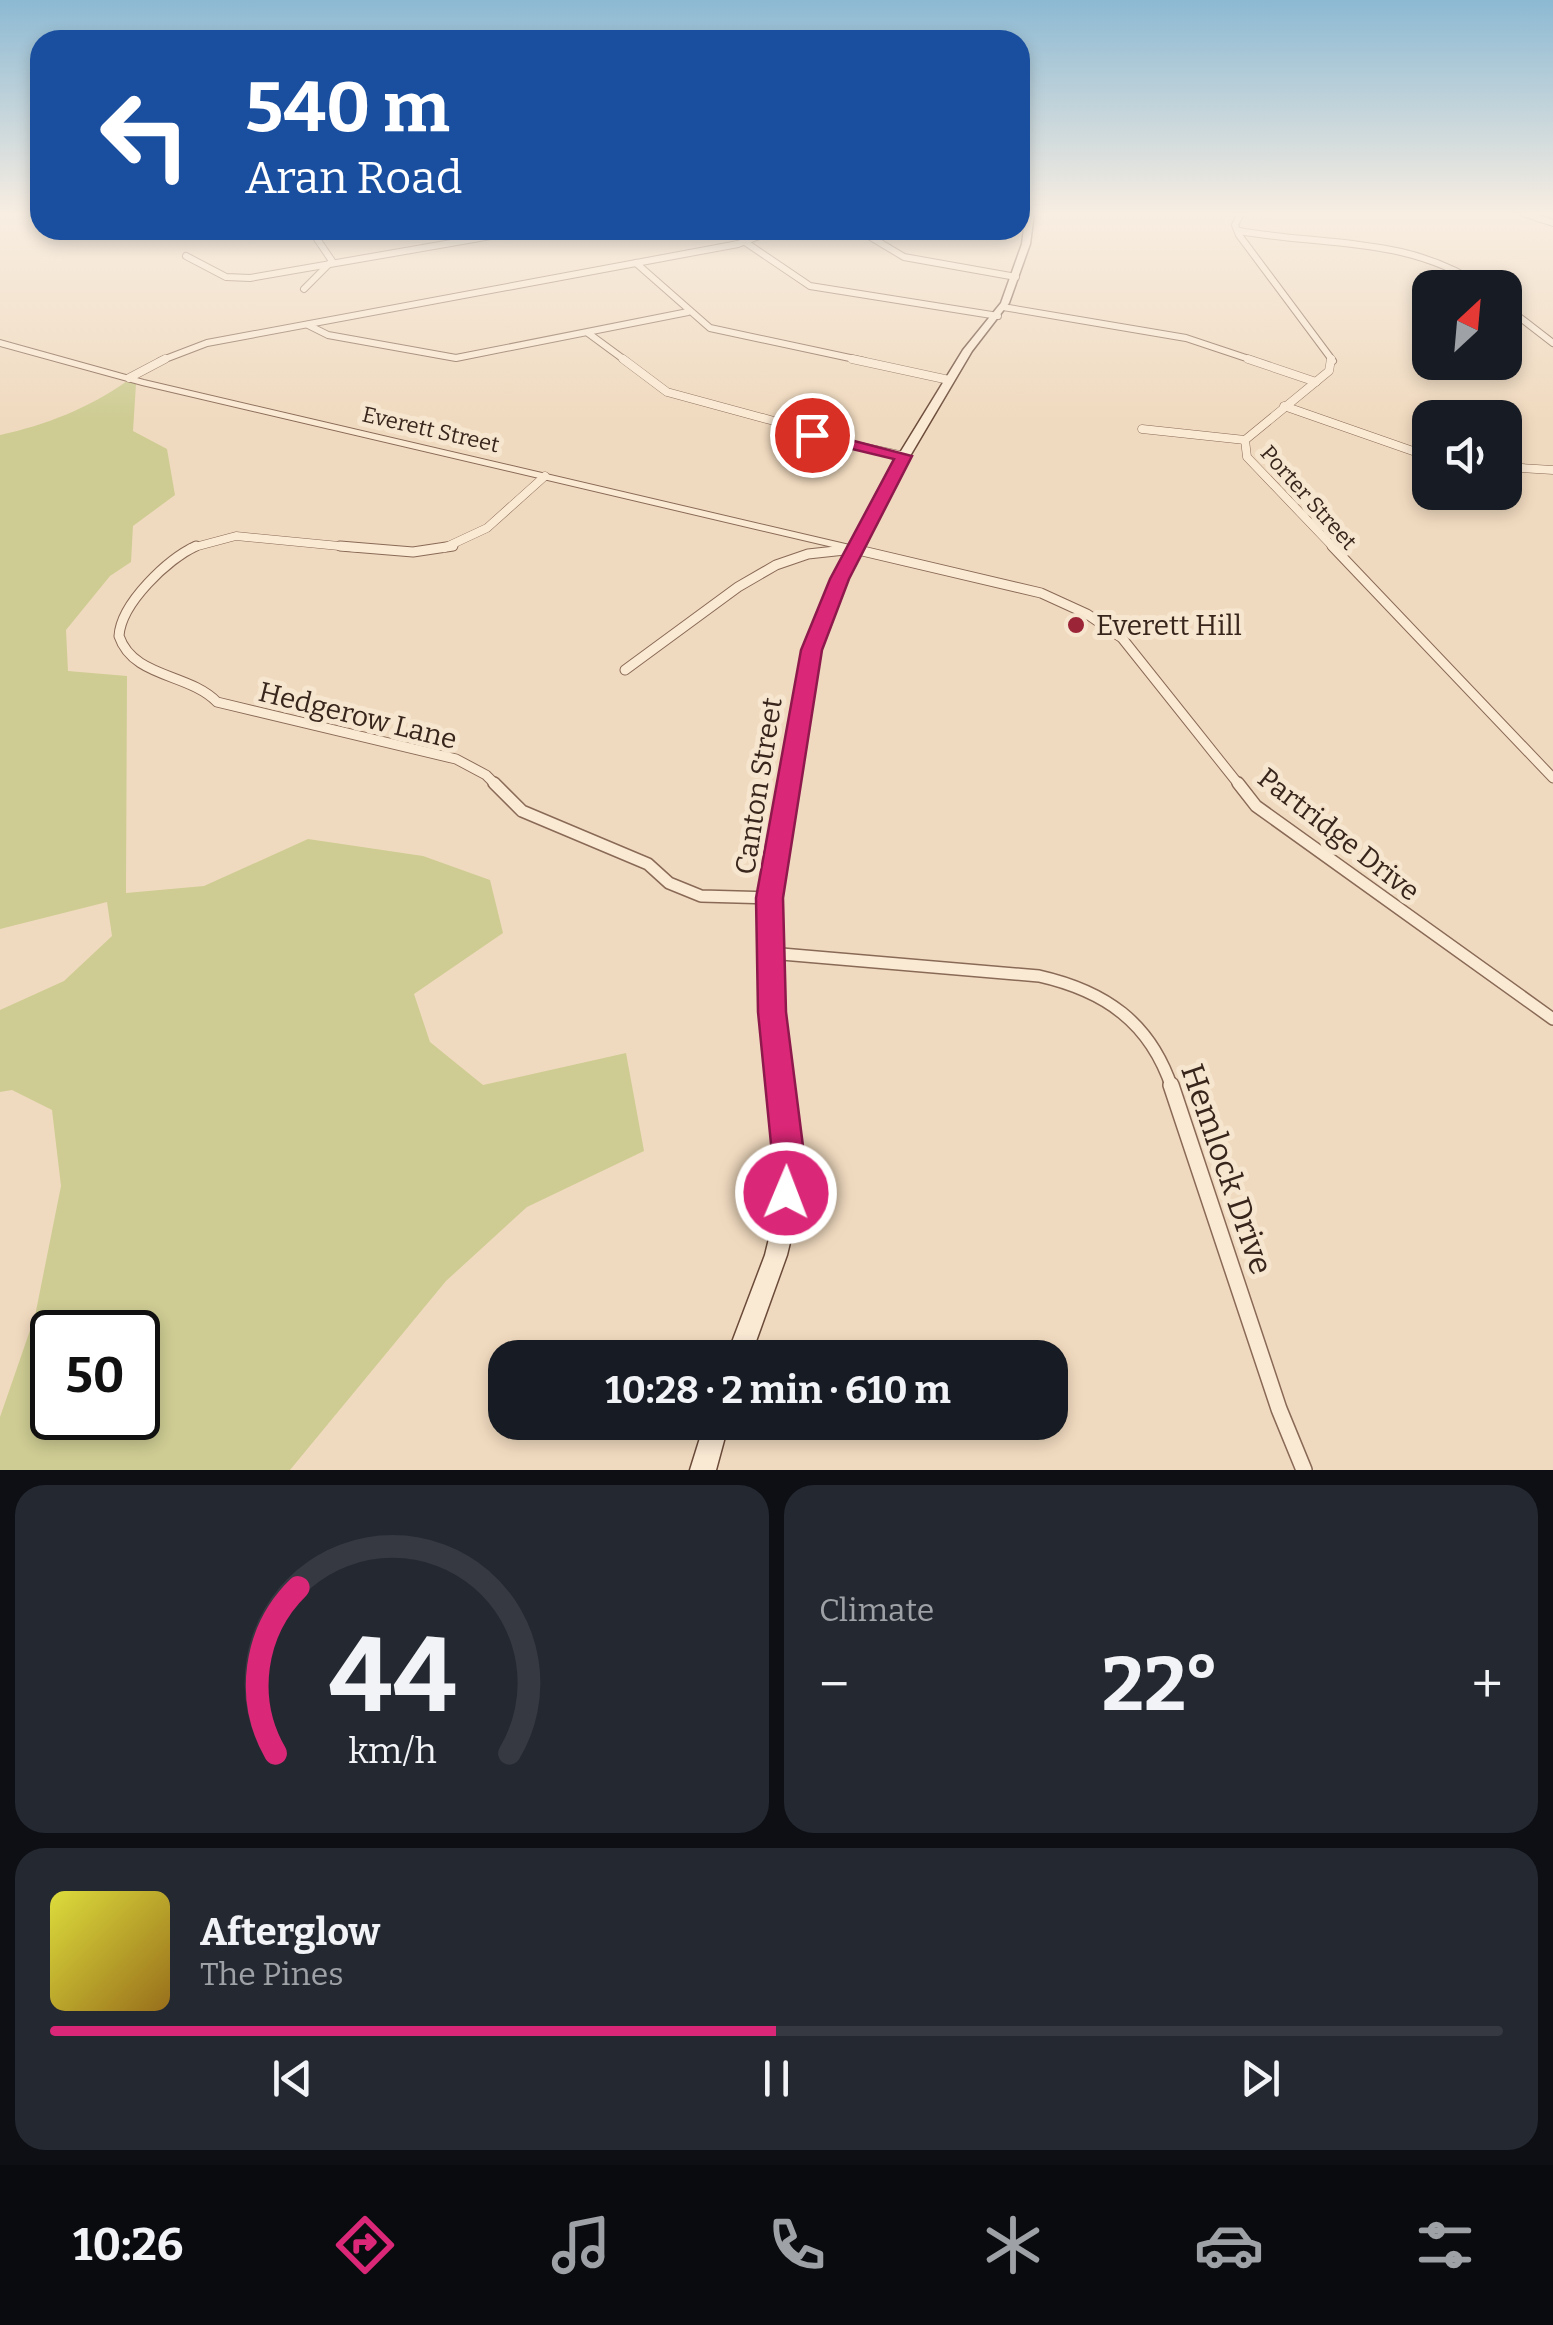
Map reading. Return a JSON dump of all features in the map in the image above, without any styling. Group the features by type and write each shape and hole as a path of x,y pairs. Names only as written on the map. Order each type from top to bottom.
{"main road":[{"name":"Canton Street","path":"745,1340 784,1222 788,1154 770,952 770,898 811,652 854,549 904,456 968,350 1001,312 1014,282"},
{"path":"703,1470 712,1440"}],"street":[{"path":"304,289 312,282"},
{"path":"129,378 196,346 538,282"},
{"path":"656,282 710,328 950,380"},
{"path":"802,282 810,286 1173,334 1316,382 1332,368 1332,358 1274,282"},
{"path":"308,325 328,336 456,358 688,312"},
{"path":"1522,319 1553,344"},
{"path":"588,333 664,392 774,421 820,438 904,456"},
{"name":"Everett Street","path":"0,343 129,378 854,549"},
{"name":"Porter Street","path":"1316,382 1262,421 1245,440 1245,452 1254,466 1553,778"},
{"path":"1284,406 1412,451"},
{"path":"1142,429 1245,440"},
{"path":"1522,468 1553,470"},
{"name":"Hedgerow Lane","path":"545,476 480,533 448,547 391,553 230,537 186,550 156,574 123,616 120,640 124,648 163,677 202,687 216,702 456,759 486,776 522,811 621,850 648,864 669,882 701,896 770,898"},
{"path":"625,670 761,573 808,554 854,549"},
{"name":"Partridge Drive","path":"854,549 1041,593 1087,614 1133,650 1256,806 1553,1019"},
{"name":"Hemlock Drive","path":"770,952 1038,976 1088,991 1140,1025 1166,1070 1279,1409 1304,1470"}],"shaded area":[{"path":"127,381 136,384 133,431 167,449 175,495 133,526 131,562 110,576 66,630 68,671 127,676 126,893 204,886 308,839 423,856 490,880 503,933 414,994 430,1042 483,1085 626,1053 644,1151 527,1207 446,1281 290,1470 0,1470 0,1417 30,1330 30,1440 160,1440 160,1310 36,1310 61,1186 52,1110 12,1090 0,1092 0,1010 64,981 112,936 107,902 0,929 0,435 34,426 98,399"}],"place":[{"name":"Everett Hill","path":"1076,625"}],"route":[{"path":"786,1193 788,1154 772,1012 770,898 804,688 817,633 854,549 904,456 812,435"}]}
